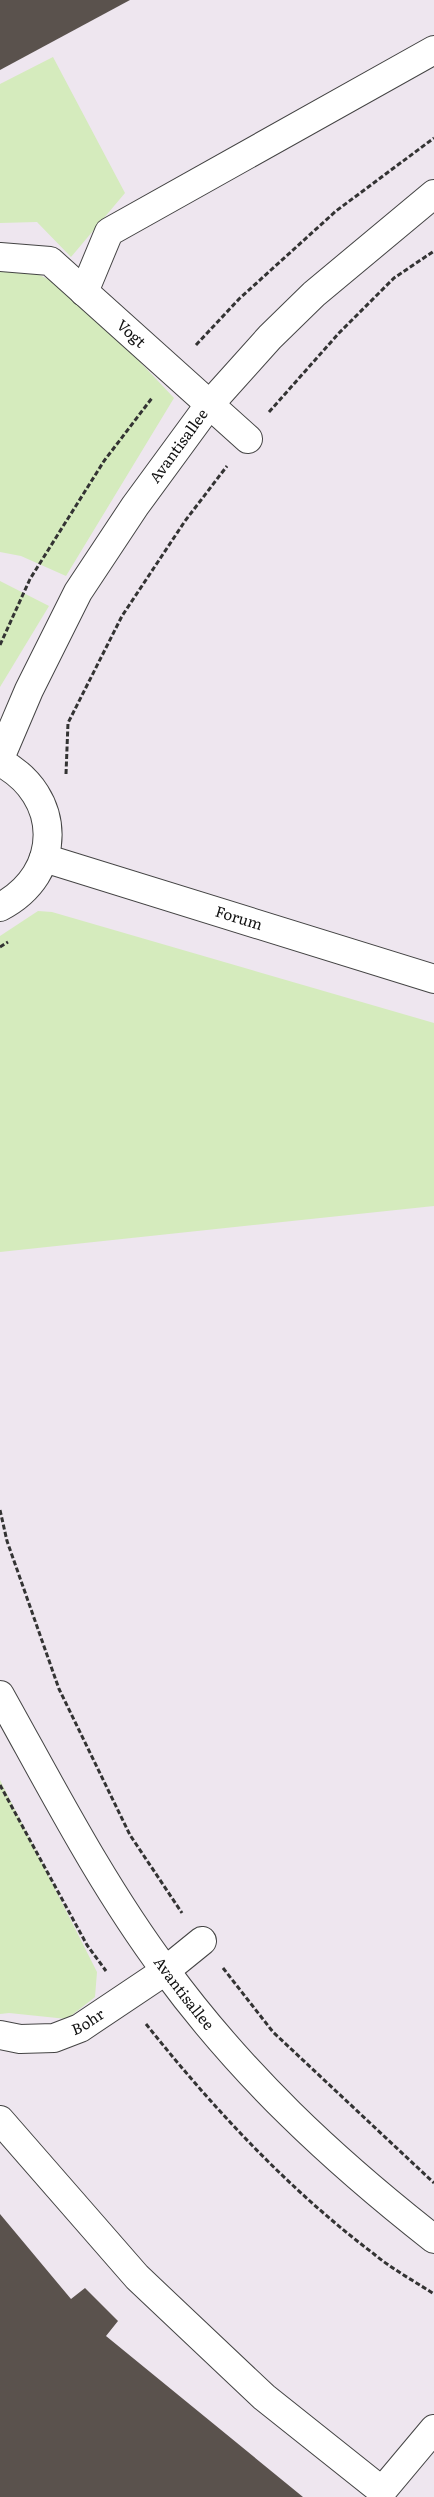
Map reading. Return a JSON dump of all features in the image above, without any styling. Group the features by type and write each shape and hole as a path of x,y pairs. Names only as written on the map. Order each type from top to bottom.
{"street":[{"path":"84,292 109,232 434,50"},
{"name":"Avantisallee","path":"0,758 29,690 78,592 135,506 209,405 270,337 314,294 434,194"},
{"name":"Vogt","path":"0,257 50,261 248,439"},
{"path":"0,762 25,778 42,805 48,836 44,858 29,886 0,907"},
{"name":"Forum","path":"44,858 434,979"},
{"name":"Avantisallee","path":"0,1695 70,1821 130,1919 165,1971 252,2076 293,2119 367,2186 434,2239"},
{"name":"Bohr","path":"0,2035 20,2039 54,2038 80,2028 165,1971 202,1941"},
{"path":"0,2120 136,2277 264,2397 382,2491 434,2429"}],"path":[{"path":"69,781 65,772 68,723 122,616 185,521 279,400 339,333 394,278 434,251"},
{"path":"0,947 15,936"},
{"path":"0,1510 7,1541 59,1689 130,1835 202,1941 273,2032 434,2183"}],"shaded area":[{"path":"0,0 434,0 434,2497 0,2497"}],"green space":[{"path":"53,57 125,193 71,257 37,222 0,223 0,84"},
{"path":"20,265 75,293 174,398 66,576 21,556 0,552 0,270"},
{"path":"0,581 49,606 0,687"},
{"path":"38,911 52,912 434,1023 434,1206 0,1252 0,936"},
{"path":"0,1780 97,1972 95,1997 67,2019 9,2013 0,2014"}],"building":[{"path":"0,0 130,0 0,70"},
{"path":"0,2214 71,2299 85,2288 118,2321 106,2336 303,2497 0,2497"}]}
